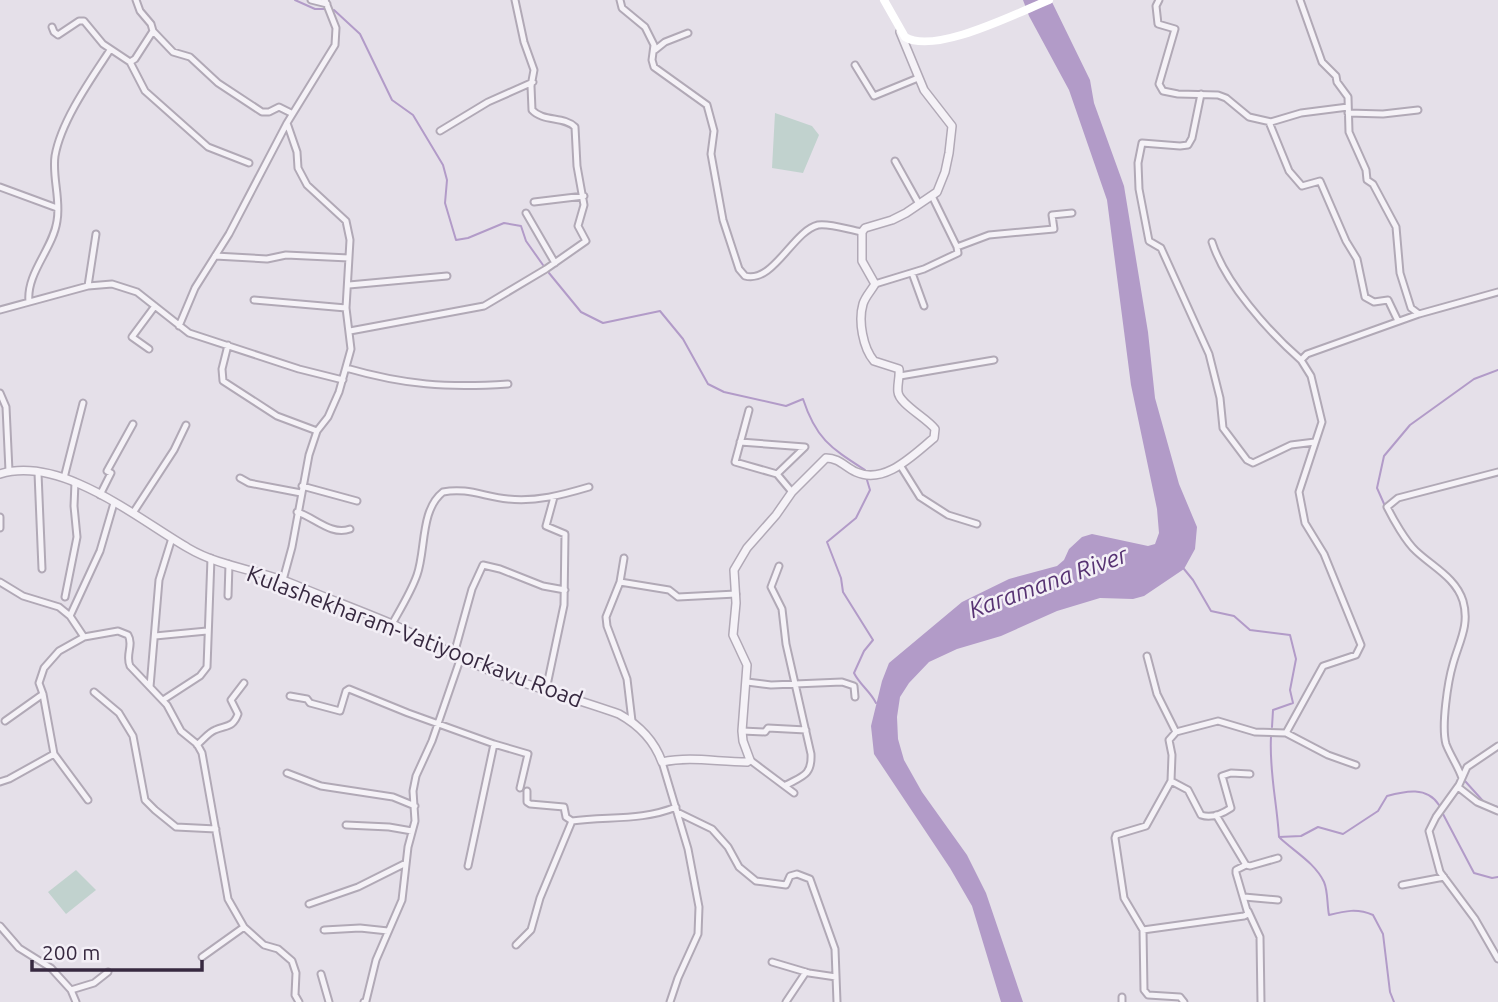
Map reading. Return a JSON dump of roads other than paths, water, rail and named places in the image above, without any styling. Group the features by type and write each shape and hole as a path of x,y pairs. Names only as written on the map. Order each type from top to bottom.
{"main road":[{"path":"884,0 898,29 905,37 922,43 964,34 1049,0"}],"street":[{"path":"136,0 139,11 151,24 153,31 173,52 191,57 218,83 262,112 279,107 291,113"},
{"path":"179,326 195,288 215,257 291,113 335,45 337,28 326,2 311,0"},
{"path":"349,331 484,306 586,241 578,226 584,196 577,166 575,127 568,122 536,114 532,108 534,70 515,0"},
{"path":"620,0 622,8 645,27 655,50"},
{"path":"1159,0 1156,6 1158,24 1175,29 1159,84 1160,88 1170,94 1217,95 1226,98 1249,117 1269,122 1301,113 1348,110 1383,114 1418,110"},
{"path":"1300,0 1322,62 1336,76 1337,82 1348,97 1349,132 1366,170 1367,180 1373,184 1396,226 1401,273 1411,308 1419,314"},
{"path":"52,27 58,35 79,21 84,21 110,50 130,62 145,91 208,147 249,163"},
{"path":"875,284 862,261 862,232 865,228 892,220 937,192 945,172 952,126 924,90 914,61 898,29"},
{"path":"130,62 135,59 153,31"},
{"path":"688,33 665,42 655,50 652,60 654,67 707,105 714,131 711,153 723,220 739,269 745,276 758,276 766,270 790,249 805,230 821,224 862,232"},
{"path":"29,302 28,293 33,279 58,222 55,157 60,140 79,97 110,50"},
{"path":"855,65 874,96 918,78"},
{"path":"440,131 488,102 533,82"},
{"path":"1201,93 1192,138 1188,145 1142,143 1138,163 1139,189 1149,241 1161,248 1201,333 1220,398 1223,428 1247,460 1253,463 1291,445 1315,442"},
{"path":"1269,122 1293,178 1302,186 1320,181 1346,241 1357,259 1365,297 1374,302 1388,300 1398,321"},
{"path":"283,580 292,547 301,490 317,431 328,418 343,380 351,349 346,308 350,240 346,221 307,185 298,168 297,152 287,123"},
{"path":"895,161 919,204"},
{"path":"0,187 57,208"},
{"path":"534,202 584,196"},
{"path":"794,793 750,760 743,741 747,664 733,635 736,594 734,570 747,548 792,492 826,458 835,458 856,472 870,476 883,474 900,465 934,438 935,429 929,421 901,401 898,393 899,369 874,362 864,342 862,305 875,284 912,273 958,253 932,196"},
{"path":"957,247 989,235 1054,229 1052,215 1072,212"},
{"path":"526,213 555,263"},
{"path":"88,286 96,234"},
{"path":"1212,242 1227,278 1279,341 1301,360 1311,376 1322,422 1299,492 1305,523 1324,554 1362,645 1356,654 1323,666 1303,697 1286,733"},
{"path":"215,257 267,259 286,255 349,258"},
{"path":"912,273 925,306"},
{"path":"349,285 447,276"},
{"path":"0,310 88,286 123,286 137,292 188,333 299,369 343,380"},
{"path":"1301,360 1307,354 1398,321 1498,292"},
{"path":"254,300 346,308"},
{"path":"149,349 132,337 155,306"},
{"path":"228,345 222,369 223,381 277,416 317,431"},
{"path":"900,376 994,360"},
{"path":"346,368 417,384 508,384"},
{"path":"0,393 6,407 9,471"},
{"path":"64,478 83,403"},
{"path":"749,410 735,462 777,474 792,492"},
{"path":"100,495 111,474 107,471 134,424"},
{"path":"133,513 174,450 186,425"},
{"path":"740,442 805,447 777,474"},
{"path":"900,465 920,497 948,515 977,524"},
{"name":"Kulashekharam-Vatiyoorkavu Road","path":"0,474 9,471 38,473 75,482 133,513 191,550 283,580 392,624 491,671 619,714 632,721 652,741 662,762 695,881 699,925 694,945 670,1002"},
{"path":"1462,778 1446,743 1445,729 1452,665 1465,630 1464,603 1443,571 1416,551 1387,507 1398,498 1498,471"},
{"path":"38,473 42,569"},
{"path":"240,478 249,483 357,501"},
{"path":"65,597 77,537 75,482"},
{"path":"392,624 418,573 430,512 443,492 461,490 523,500 554,497 589,487"},
{"path":"547,690 565,590 565,534 546,526 554,497"},
{"path":"70,617 100,551 114,503"},
{"path":"297,512 328,528 345,531 350,529"},
{"path":"0,517 0,528"},
{"path":"150,687 160,574 172,538"},
{"path":"163,700 200,676 207,667 211,558"},
{"path":"624,558 620,582 606,617 627,680 632,721"},
{"path":"228,596 229,564"},
{"path":"364,1002 376,960 402,900 415,821 416,776 437,724 458,655 472,589 483,565 543,586 565,590"},
{"path":"779,566 771,587 782,609 786,644 812,766 807,774 786,785"},
{"path":"0,582 23,596 59,607 84,636"},
{"path":"620,582 669,590 677,597 736,594"},
{"path":"88,800 54,754 39,683 44,668 64,647 84,636 118,631 128,635 131,643 128,663 163,700 181,731 197,745 203,756 228,899 244,927 264,945 278,949 292,961 296,973 295,995 299,1002"},
{"path":"155,636 207,631"},
{"path":"1147,656 1157,694 1176,732"},
{"path":"747,682 771,685 842,682 854,686 855,697"},
{"path":"197,745 213,731 231,726 236,721 238,714 231,700 244,683"},
{"path":"290,696 340,711 349,689 437,724 528,754 520,789"},
{"path":"94,692 119,713 134,736 145,800 176,827 216,829"},
{"path":"5,721 43,694"},
{"path":"1184,1002 1180,997 1148,995 1144,990 1143,930 1124,898 1115,838 1116,835 1146,826 1171,781 1172,755 1169,740 1176,732 1218,721 1255,732 1286,733 1328,755 1356,765"},
{"path":"742,731 765,732 768,728 806,730"},
{"path":"468,866 494,744"},
{"path":"1498,746 1467,767 1458,787 1429,831 1440,872 1475,919 1498,960"},
{"path":"0,782 54,754"},
{"path":"662,762 694,758 721,762 750,760"},
{"path":"287,773 321,786 393,797 415,806"},
{"path":"1171,781 1188,789 1201,815 1208,818 1231,808 1223,776 1231,773 1250,774"},
{"path":"1458,787 1477,803 1498,811"},
{"path":"527,791 527,802 564,807 566,817 572,821 633,818 677,810 712,829 728,847 739,867 756,881 786,885 790,876 797,874 810,879 835,949 837,1002"},
{"path":"1216,816 1246,865"},
{"path":"516,945 531,930 540,898 572,821"},
{"path":"345,825 412,831"},
{"path":"1261,1002 1260,937 1248,911 1236,870 1246,865 1278,859"},
{"path":"309,904 358,887 406,863"},
{"path":"1402,885 1444,877"},
{"path":"1244,897 1278,900"},
{"path":"1143,930 1244,916 1248,911"},
{"path":"0,926 19,948 51,968 71,990 76,1002"},
{"path":"202,957 244,927"},
{"path":"324,930 360,928 388,931"},
{"path":"772,962 836,977"},
{"path":"71,990 94,983 108,972"},
{"path":"786,1002 806,972"},
{"path":"321,974 329,1002"}],"water":[{"name":"Karamana River","path":"1023,0 1051,0 1090,80 1094,103 1124,186 1148,332 1155,398 1179,484 1197,527 1195,549 1184,569 1144,596 1133,599 1100,598 1057,611 1001,636 957,649 929,662 900,697 898,739 904,760 922,792 967,855 986,893 1023,1002 1001,1002 972,906 950,868 874,754 871,726 882,681 889,663 962,602 1009,579 1057,566 1082,537 1092,534 1148,546 1155,544 1159,533 1157,509 1131,385 1107,200 1069,90"}],"waterway":[{"path":"295,0 315,9 324,9"},
{"path":"334,10 360,34 392,100 413,115 443,165 447,180 445,203 456,240 468,238 504,223 521,226 526,241 543,265"},
{"path":"549,273 581,312 603,323 660,311 683,339 708,384 724,392 786,406 803,399 819,433 843,455 865,470"},
{"path":"1385,506 1377,488 1384,456 1410,425 1474,379 1498,370"},
{"path":"867,480 870,490 856,518 827,542 841,578 843,592 873,640 864,651 854,673 876,703"},
{"path":"1184,569 1211,611 1234,616 1250,630 1290,635 1296,659 1290,690 1293,703 1273,710 1272,727"},
{"path":"1448,582 1459,597"},
{"path":"1271,737 1279,837 1301,836 1318,827 1343,834 1378,811 1387,796 1401,793 1422,792 1439,805"},
{"path":"1465,781 1483,801"},
{"path":"1488,804 1498,807"},
{"path":"1443,814 1474,873 1498,877"},
{"path":"1280,838 1320,875 1326,890 1329,915 1346,911 1373,915 1383,934 1390,992 1394,1002"}]}
